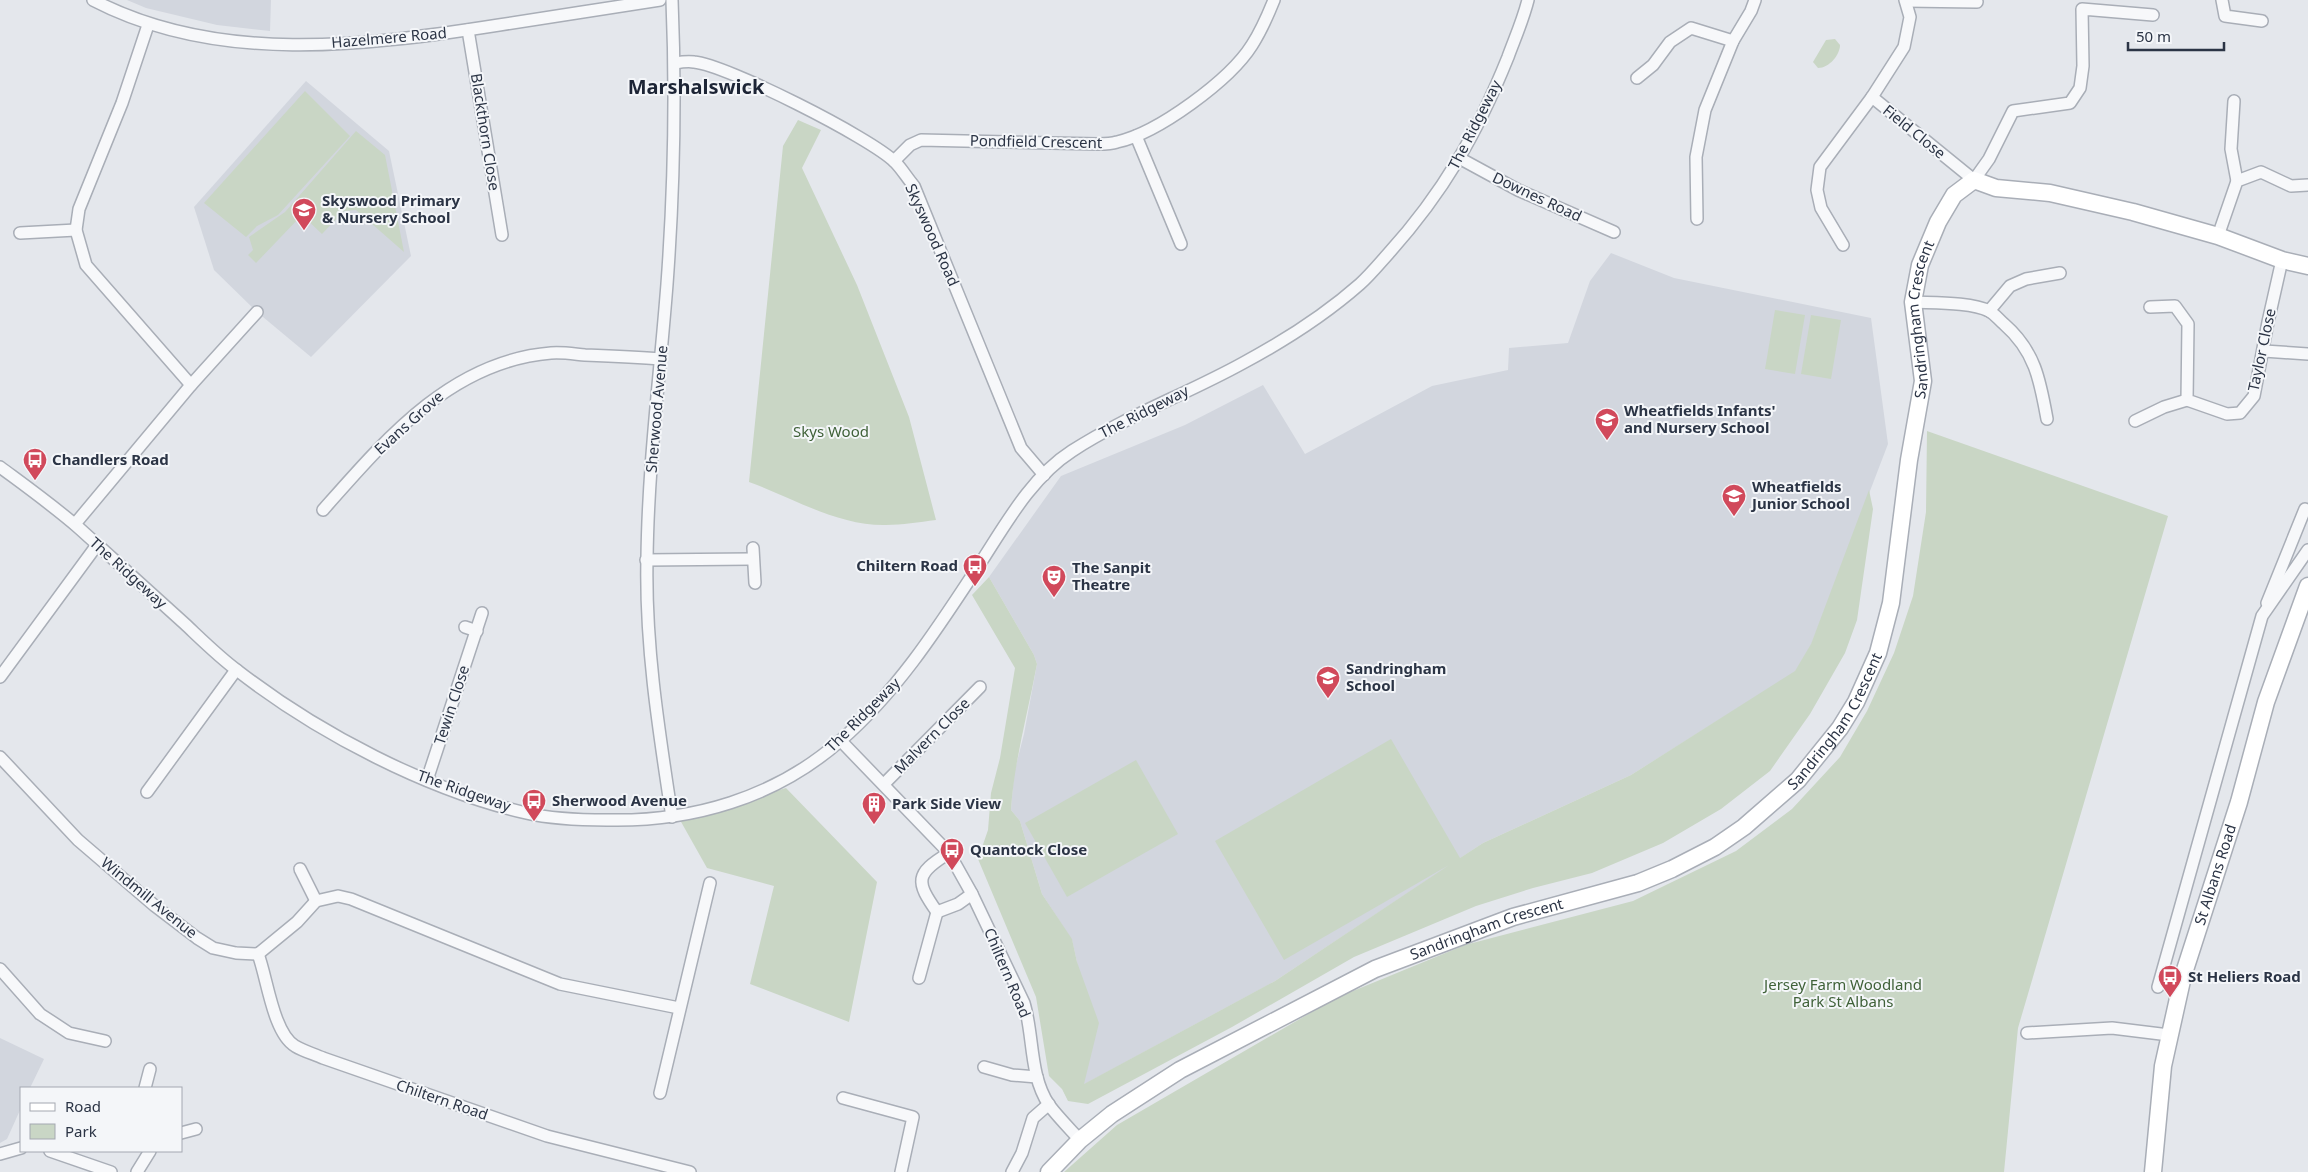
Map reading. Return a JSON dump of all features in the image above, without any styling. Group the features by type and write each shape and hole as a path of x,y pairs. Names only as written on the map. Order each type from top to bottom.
{"street":[{"name":"Hazelmere Road","path":"93,0 148,24 235,42 272,44 360,44 468,30 660,0"},
{"name":"Sherwood Avenue","path":"672,0 675,63 675,138 646,560 652,673 672,817"},
{"name":"Pondfield Crescent","path":"894,161 910,145 921,140 1098,144 1117,142 1136,136 1177,113 1222,79 1252,46 1274,0"},
{"name":"The Ridgeway","path":"0,467 75,524 236,670 292,708 366,751 427,780 530,814 583,820 644,821 722,806 776,786 796,775 841,741 897,684 941,623 1000,530 1044,475 1066,455 1101,433 1232,369 1277,343 1362,283 1415,224 1460,159 1493,94 1528,0"},
{"path":"1697,219 1696,158 1705,110 1732,41 1751,11 1755,0"},
{"path":"1872,97 1904,47 1910,17 1905,0 1977,2"},
{"path":"2222,0 2225,16 2262,21"},
{"path":"2153,15 2082,9 2083,66 2080,88 2070,103 2013,111 1989,160 1974,180 1996,188 2050,193 2133,212 2218,236 2282,260 2308,266"},
{"path":"148,24 122,103 79,209 76,230 86,265 191,385"},
{"path":"1637,78 1653,65 1670,42 1691,28 1732,41"},
{"name":"Blackthorn Close","path":"468,30 502,234"},
{"name":"Skyswood Road","path":"675,63 694,62 720,69 797,105 869,144 894,161 914,186 1021,448 1044,475"},
{"name":"Field Close","path":"1843,245 1821,208 1817,190 1820,167 1872,97 1974,180"},
{"path":"2218,236 2237,181 2231,149 2234,102"},
{"path":"1136,136 1181,244"},
{"name":"Downes Road","path":"1460,159 1518,190 1614,232"},
{"path":"2237,181 2262,172 2291,186 2308,185"},
{"name":"Sandringham Crescent","path":"1049,1172 1080,1140 1112,1114 1180,1070 1375,969 1514,917 1638,883 1694,858 1744,827 1798,780 1825,748 1856,702 1878,653 1891,603 1909,460 1923,381 1913,302 1920,265 1938,222 1954,195 1974,180"},
{"path":"20,233 76,230"},
{"name":"Taylor Close","path":"2188,400 2227,414 2240,412 2254,396 2282,260"},
{"path":"1989,311 2010,286 2026,279 2060,274"},
{"path":"1913,302 1955,304 1989,311 2019,338 2033,361 2040,380 2047,419"},
{"path":"2135,421 2188,400 2188,324 2175,306 2150,307"},
{"path":"75,524 191,385 257,312"},
{"path":"2264,351 2308,354"},
{"name":"Evans Grove","path":"323,510 385,442 414,415 438,395 466,378 500,362 551,353 661,359"},
{"path":"2158,986 2262,616 2305,509"},
{"path":"0,676 97,545"},
{"path":"2262,616 2308,550"},
{"path":"646,560 752,553 755,583"},
{"name":"St Albans Road","path":"2153,1172 2164,1066 2169,1035 2183,976 2238,802 2266,702 2308,586"},
{"name":"Tewin Close","path":"427,780 482,613"},
{"path":"465,627 477,631"},
{"path":"147,792 236,670"},
{"name":"Malvern Close","path":"884,784 980,687"},
{"name":"Chiltern Road","path":"841,741 949,853 972,894 1024,1003 1028,1015 1037,1078 1049,1104 1080,1140"},
{"name":"Windmill Avenue","path":"0,757 78,840 155,906 213,948 236,953 258,954"},
{"path":"919,978 937,912 922,890 920,881 927,870 949,853"},
{"path":"300,869 316,901"},
{"path":"660,1093 710,883"},
{"path":"937,912 958,904 972,894"},
{"path":"258,954 290,928 316,901 338,896 351,899 560,984 679,1008"},
{"name":"Chiltern Road","path":"258,954 264,968 277,1023 293,1045 323,1058 547,1136 690,1172"},
{"path":"0,969 40,1014 69,1033 105,1041"},
{"path":"2027,1033 2112,1028 2169,1035"},
{"path":"984,1067 1012,1075 1037,1078"},
{"path":"144,1087 150,1069"},
{"path":"843,1098 913,1117 901,1172"},
{"path":"1012,1172 1022,1153 1033,1118 1049,1104"},
{"path":"182,1133 196,1129"},
{"path":"0,1154 20,1148"},
{"path":"53,1152 103,1171"},
{"path":"137,1172 149,1152"}],"shaded area":[{"path":"127,0 271,0 270,31 217,25 146,8"},
{"name":"Skyswood Primary & Nursery School","path":"306,81 389,151 411,256 311,357 257,312 214,270 194,207"},
{"name":"Sandringham School","path":"1611,253 1674,278 1871,318 1888,444 1811,645 1795,672 1631,775 1483,843 1275,981 1083,1085 1077,962 1072,940 1042,894 1020,821 1011,810 1014,773 1024,734 1037,664 1034,655 989,577 1061,476 1185,425 1263,385 1305,454 1432,386 1508,370 1509,348 1568,343 1590,281"},
{"path":"0,1038 44,1059 30,1087 20,1087 20,1110 7,1139 0,1143"}],"green space":[{"path":"1835,39 1840,45 1836,57 1826,66 1818,68 1813,62 1826,40"},
{"path":"305,91 350,136 278,215 257,226 246,237 204,203"},
{"name":"Skys Wood","path":"798,120 821,130 802,168 857,285 909,417 936,520 886,525 851,521 816,510 749,482 783,146"},
{"path":"356,131 385,155 404,252 356,210 344,211 322,234 302,215 256,263 248,255 253,250 249,237 285,212"},
{"path":"1775,310 1805,315 1795,374 1765,369"},
{"path":"1811,315 1841,320 1831,379 1801,374"},
{"name":"Jersey Farm Woodland Park St Albans","path":"1927,431 2168,516 2018,1028 2004,1172 1064,1172 1117,1125 1336,998 1465,945 1633,901 1736,851 1792,809 1840,757 1867,711 1894,653 1913,596 1926,512"},
{"path":"1869,490 1873,509 1857,620 1845,653 1810,714 1770,771 1721,809 1663,843 1592,873 1533,888 1476,906 1354,957 1232,1027 1088,1104 1068,1101 1062,1089 1049,1076 1036,997 978,859 988,830 991,793 1000,758 1015,668 972,595 989,577 1034,655 1037,664 1018,755 1011,810 1020,821 1042,894 1072,939 1077,962 1099,1023 1084,1084 1275,981 1449,865 1284,960 1215,841 1391,739 1460,858 1483,843 1631,775 1795,671 1811,644"},
{"path":"1136,760 1178,834 1067,897 1025,823"},
{"path":"786,788 877,882 849,1022 750,984 774,886 707,868 680,820"}],"place":[{"name":"Skyswood Primary & Nursery School","path":"304,231"},
{"name":"Wheatfields Infants' and Nursery School","path":"1607,441"},
{"name":"Chandlers Road","path":"35,481"},
{"name":"Wheatfields Junior School","path":"1734,517"},
{"name":"Chiltern Road","path":"975,587"},
{"name":"The Sanpit Theatre","path":"1054,598"},
{"name":"Sandringham School","path":"1328,699"},
{"name":"Sherwood Avenue","path":"534,822"},
{"name":"Park Side View","path":"874,825"},
{"name":"Quantock Close","path":"952,871"},
{"name":"St Heliers Road","path":"2170,998"}],"district":[{"name":"Marshalswick","path":"696,87"}]}
